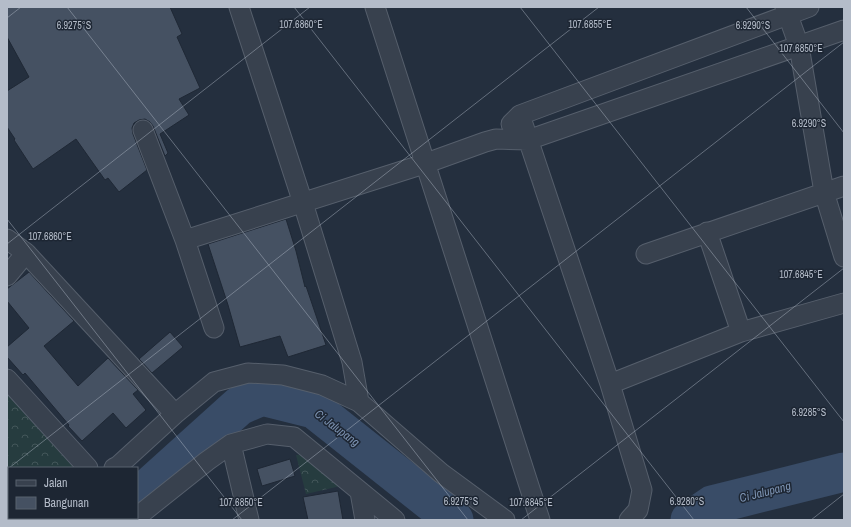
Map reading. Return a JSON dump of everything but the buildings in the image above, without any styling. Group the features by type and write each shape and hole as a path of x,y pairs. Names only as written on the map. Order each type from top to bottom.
{"street":[{"path":"239,7 303,203 352,362 359,402"},
{"path":"375,7 424,164 540,520"},
{"path":"496,139 520,115 786,11 809,7"},
{"path":"786,11 799,46 824,192 844,257"},
{"path":"185,240 424,164 496,139 528,140 844,30"},
{"path":"520,115 610,384 642,490 638,510 629,520"},
{"path":"143,130 185,240 214,328"},
{"path":"646,254 844,186"},
{"path":"708,232 741,332"},
{"path":"7,239 26,253 175,414"},
{"path":"7,276 26,253"},
{"path":"610,384 741,332 844,303"},
{"path":"116,467 175,414 214,382 248,373 283,374 322,385 359,402 441,472 505,520"},
{"path":"7,379 87,467"},
{"path":"138,518 143,512 207,461 231,444 267,434 294,437 395,520"},
{"path":"231,444 249,520"},
{"path":"360,492 365,520"}],"green space":[{"path":"7,394 73,467 8,467 7,481"},
{"path":"296,455 309,455 345,485 306,494"}],"waterway":[{"name":"Ci Jalupang","path":"138,497 239,406 262,396 314,409 454,520"},
{"name":"Ci Jalupang","path":"690,520 712,505 844,472"},
{"name":"Ci Jalupang","path":"64,519 76,520"}]}
